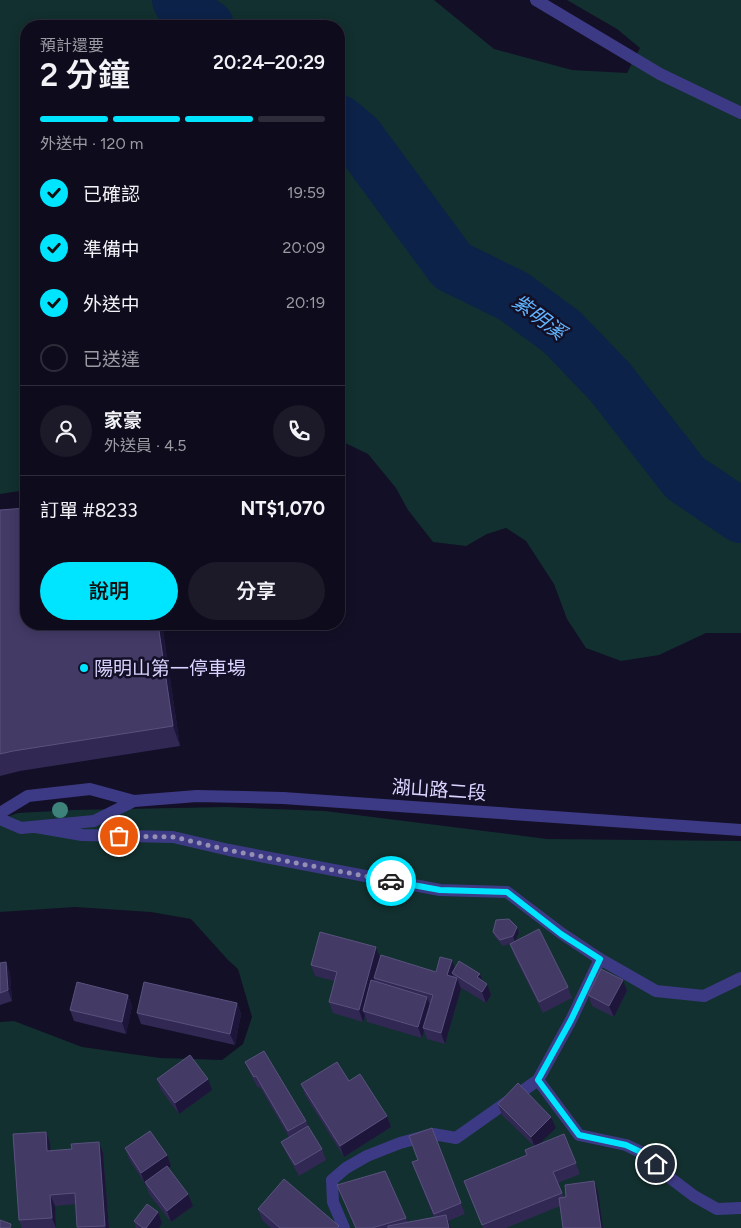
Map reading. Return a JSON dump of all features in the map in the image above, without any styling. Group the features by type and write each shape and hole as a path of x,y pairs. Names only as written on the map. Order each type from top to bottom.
{"street":[{"path":"536,0 660,74 741,113"},
{"name":"湖山路二段","path":"0,813 28,796 90,789 134,801 197,796 283,798 741,830"},
{"name":"湖山路二段","path":"0,820 21,828 94,821 134,801"},
{"path":"36,826 82,835 174,837 238,852 440,890 507,892 561,934 656,991 704,996 741,978"},
{"path":"344,1228 333,1202 332,1180 346,1168 367,1156 400,1143 433,1134 456,1138 538,1080 571,1020 600,959"},
{"path":"538,1080 579,1135 626,1145 647,1155 665,1174 694,1196 717,1209 741,1208"}],"green space":[{"path":"0,0 434,0 494,49 572,70 627,73 640,48 617,29 567,0 741,0 741,633 706,633 659,655 621,661 586,648 567,619 554,584 526,541 506,528 487,534 466,546 433,542 408,510 396,488 368,454 345,443 345,20 20,20 20,491 0,494"},
{"path":"226,807 325,811 547,839 741,841 741,1228 0,1228 0,1022 14,1021 82,1047 160,1058 222,1060 243,1044 252,1017 238,969 191,919 151,912 75,907 0,912 0,819 18,813 73,810"}],"building":[{"name":"陽明山第一停車場","path":"20,508 20,630 159,630 173,726 0,754 0,510"},
{"path":"509,919 517,927 513,936 500,940 493,932 496,920"},
{"path":"539,929 568,987 539,1002 510,944"},
{"path":"320,932 376,947 359,1010 329,1002 337,972 311,965"},
{"path":"381,955 436,972 440,957 452,960 447,975 457,978 441,1033 423,1028 433,995 374,978"},
{"path":"459,961 480,974 477,977 487,984 482,992 452,973"},
{"path":"6,962 8,990 0,993 0,963"},
{"path":"601,969 623,980 609,1006 588,995"},
{"path":"371,980 427,997 418,1027 363,1011"},
{"path":"77,982 128,995 122,1022 70,1010"},
{"path":"144,982 237,1003 230,1034 137,1013"},
{"path":"264,1051 306,1121 288,1131 256,1076 254,1077 245,1062"},
{"path":"190,1055 208,1079 175,1103 157,1079"},
{"path":"337,1062 349,1081 360,1074 387,1116 340,1146 301,1084"},
{"path":"518,1083 551,1117 531,1137 498,1104"},
{"path":"308,1126 322,1149 295,1165 281,1142"},
{"path":"432,1128 461,1203 434,1214 412,1162 418,1160 409,1136"},
{"path":"150,1131 167,1155 141,1173 125,1148"},
{"path":"46,1132 47,1151 72,1149 71,1144 99,1142 105,1226 77,1227 75,1193 50,1195 52,1218 19,1220 13,1134"},
{"path":"564,1134 576,1163 553,1172 562,1193 482,1225 464,1181 527,1155 525,1150"},
{"path":"167,1166 188,1194 167,1211 145,1182"},
{"path":"385,1171 406,1218 372,1228 356,1228 337,1185"},
{"path":"284,1179 339,1226 337,1228 280,1228 258,1209"},
{"path":"594,1181 601,1228 563,1228 559,1198 566,1197 565,1185"},
{"path":"147,1204 158,1212 146,1228 143,1228 134,1221"},
{"path":"446,1215 449,1228 388,1228 388,1226"},
{"path":"0,1220 11,1224 10,1228 0,1228"}],"waterway":[{"name":"紫明溪","path":"179,0 188,14 198,20"},
{"name":"紫明溪","path":"345,127 357,137 452,266 513,296 562,332 610,382 685,478 741,516"}],"way so far":[{"path":"119,836 174,837 228,850 391,881"}],"place":[{"name":"陽明山第一停車場","path":"84,668"}],"route":[{"path":"391,881 440,890 507,892 561,934 600,959 571,1020 538,1080 579,1135 626,1145 647,1155 656,1164"}]}
